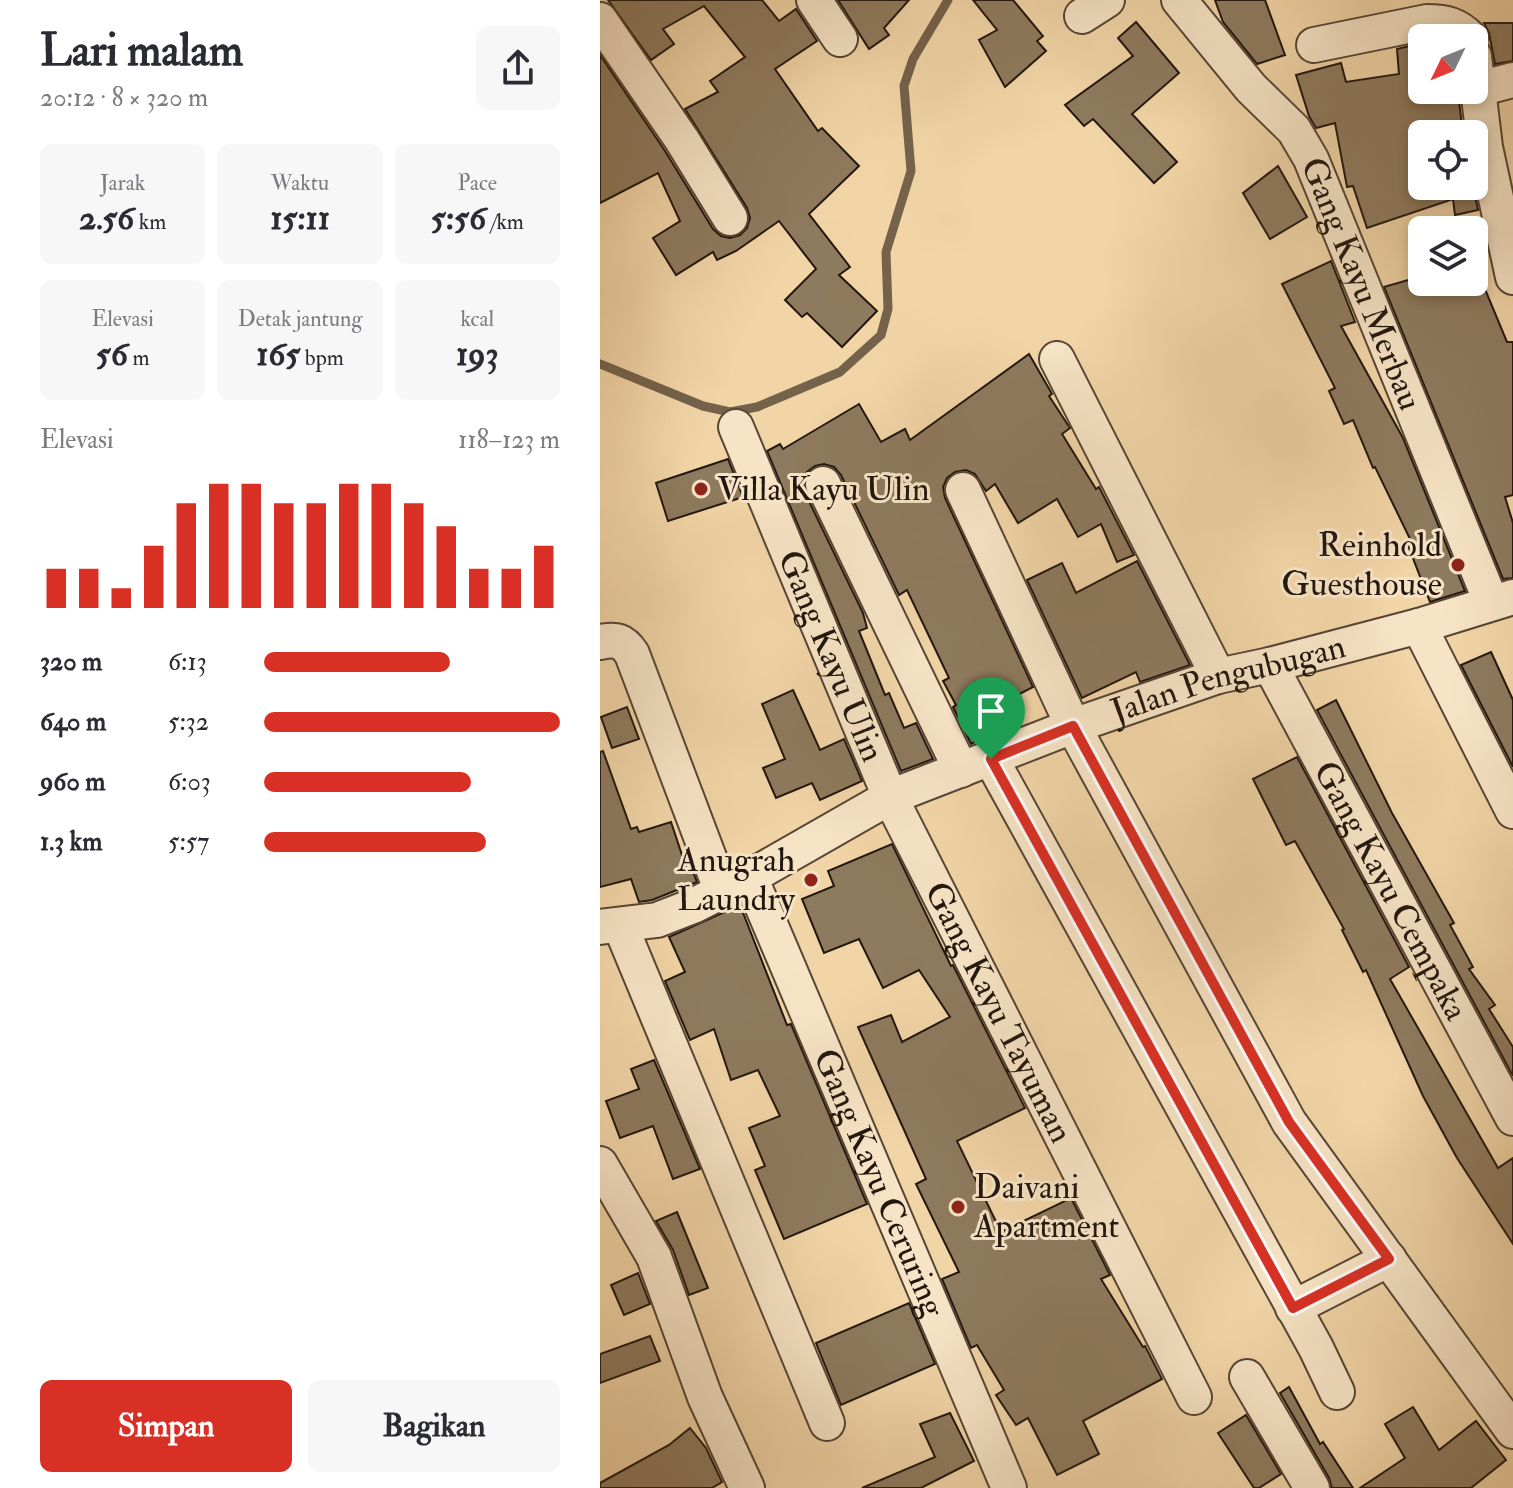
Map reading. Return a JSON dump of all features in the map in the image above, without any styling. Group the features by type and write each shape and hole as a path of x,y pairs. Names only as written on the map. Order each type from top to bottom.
{"street":[{"path":"814,0 840,39"},
{"name":"Gang Kayu Merbau","path":"1179,0 1251,88 1294,130 1311,159 1502,599"},
{"path":"1425,24 1449,24"},
{"path":"1314,45 1408,27"},
{"path":"603,29 682,140 730,218"},
{"path":"1488,75 1513,80"},
{"path":"1480,104 1485,147 1513,277"},
{"path":"1057,359 1218,676"},
{"name":"Gang Kayu Ulin","path":"736,427 890,797"},
{"path":"823,484 976,764 1293,1308 1337,1392"},
{"path":"963,490 1073,726 1289,1122 1513,1431"},
{"name":"Jalan Pengubugan","path":"610,926 657,920 736,885 890,797 1073,726 1218,676 1419,626 1502,599"},
{"path":"1419,626 1513,811"},
{"name":"Gang Kayu Ceruring","path":"600,642 616,639 625,644 632,654 1009,1488"},
{"name":"Gang Kayu Cempaka","path":"1270,665 1513,1118"},
{"name":"Gang Kayu Tayuman","path":"890,797 1194,1397"},
{"path":"610,926 827,1423"},
{"path":"600,1164 654,1257 705,1397 747,1488"},
{"path":"1293,1308 1389,1259"},
{"path":"1247,1377 1312,1488"}],"building":[{"path":"608,0 762,0 779,21 796,9 817,41 775,69 818,131 822,128 859,166 809,214 850,267 839,275 877,311 842,347 807,313 802,317 785,300 816,269 779,221 736,251 717,260 713,252 676,275 653,238 680,221 658,173 600,203 600,55 713,229 721,236 730,238 740,235 747,228 750,218 747,208 685,109 718,92 710,81 745,57 704,6 663,29 674,44 651,60"},
{"path":"838,0 909,0 884,28 889,35 869,49"},
{"path":"973,0 1013,0 1043,36 1037,41 1046,51 1005,87 979,40 997,30"},
{"path":"1215,0 1265,0 1285,55 1257,64 1223,22"},
{"path":"1136,22 1179,73 1132,114 1177,162 1154,183 1093,119 1084,126 1065,105 1133,56 1118,38"},
{"path":"1513,23 1513,61 1495,64 1488,24 1484,24"},
{"path":"1408,46 1408,104 1459,104 1461,120 1408,120 1408,200 1450,200 1367,228 1353,186 1347,187 1335,123 1316,128 1296,75 1341,63 1346,82 1399,74 1397,49"},
{"path":"1278,166 1307,217 1270,239 1243,193"},
{"path":"1453,200 1476,200 1478,210 1455,215"},
{"path":"1331,261 1355,322 1341,326 1403,438 1465,591 1430,602 1407,543 1411,541 1373,468 1353,420 1344,424 1329,391 1335,388 1282,284"},
{"path":"1408,280 1408,296 1488,296 1507,342 1513,342 1513,495 1505,497 1513,523 1513,578 1503,579 1384,287"},
{"path":"1029,354 1052,394 1049,396 1070,428 1062,434 1096,489 1099,487 1134,555 1117,562 1101,524 1078,537 1057,499 1018,523 995,484 986,491 975,474 966,470 955,472 947,478 943,487 945,498 1033,687 997,706 1008,726 971,744 943,681 949,678 907,590 899,595 841,475 834,467 824,464 807,472 803,482 805,493 863,613 867,628 859,631 885,695 889,693 904,728 916,723 933,759 901,771 767,451 780,444 783,449 859,404 881,442 905,429 910,440"},
{"name":"Villa Kayu Ulin","path":"728,459 743,497 668,521 656,483"},
{"path":"1137,561 1190,665 1140,682 1136,672 1082,698 1027,580 1062,563 1076,593"},
{"path":"1491,652 1513,700 1513,767 1461,665"},
{"path":"793,690 820,750 844,739 862,781 820,800 812,783 776,798 763,768 785,759 762,704"},
{"path":"1336,700 1392,813 1454,923 1450,925 1473,967 1469,969 1495,1005 1489,1009 1513,1047 1513,1076 1317,710"},
{"path":"627,707 639,739 612,748 601,717"},
{"path":"603,751 631,829 637,827 639,832 671,822 688,873 693,872 697,882 639,902 631,879 600,887 600,752"},
{"path":"1297,757 1409,967 1390,979 1498,1168 1513,1158 1513,1244 1457,1158 1423,1096 1344,929 1295,841 1286,845 1253,779"},
{"path":"892,844 1025,1108 957,1141 1001,1232 1071,1198 1110,1275 1101,1279 1145,1346 1162,1379 1083,1421 1099,1454 1057,1475 1028,1418 1016,1425 996,1395 1004,1390 977,1345 971,1348 942,1279 959,1272 916,1184 926,1179 858,1027 891,1015 902,1042 950,1017 919,970 883,988 859,939 824,953 802,899 834,886 828,871"},
{"path":"740,905 787,1025 791,1024 867,1204 784,1239 755,1170 765,1166 749,1128 780,1116 758,1070 731,1080 714,1029 690,1040 665,981 685,972 669,937"},
{"path":"654,1060 700,1169 673,1179 653,1126 620,1138 606,1101 639,1089 631,1069"},
{"path":"677,1212 708,1288 689,1295 673,1250 656,1221"},
{"path":"638,1273 650,1304 624,1315 611,1285"},
{"path":"909,1303 935,1364 841,1405 816,1343"},
{"path":"650,1336 660,1361 600,1383 600,1354"},
{"path":"1289,1387 1320,1444 1323,1442 1353,1488 1332,1488 1280,1393"},
{"path":"1413,1407 1439,1450 1476,1421 1506,1460 1471,1488 1360,1488 1405,1458 1385,1424"},
{"path":"950,1413 974,1461 921,1488 862,1488 935,1457 920,1424"},
{"path":"1246,1415 1281,1474 1259,1488 1254,1488 1218,1433"},
{"path":"690,1428 706,1448 722,1482 712,1488 600,1488 600,1483 669,1445"}],"waterway":[{"path":"600,364 703,406 730,412 757,407 840,372 881,335 888,309 886,252 911,171 904,86 913,59 948,0"}],"place":[{"name":"Villa Kayu Ulin","path":"701,489"},
{"name":"Reinhold Guesthouse","path":"1458,565"},
{"name":"Anugrah Laundry","path":"811,880"},
{"name":"Daivani Apartment","path":"958,1207"}],"route":[{"path":"1073,726 1289,1122 1389,1259 1293,1308 991,759 1073,726"}]}
